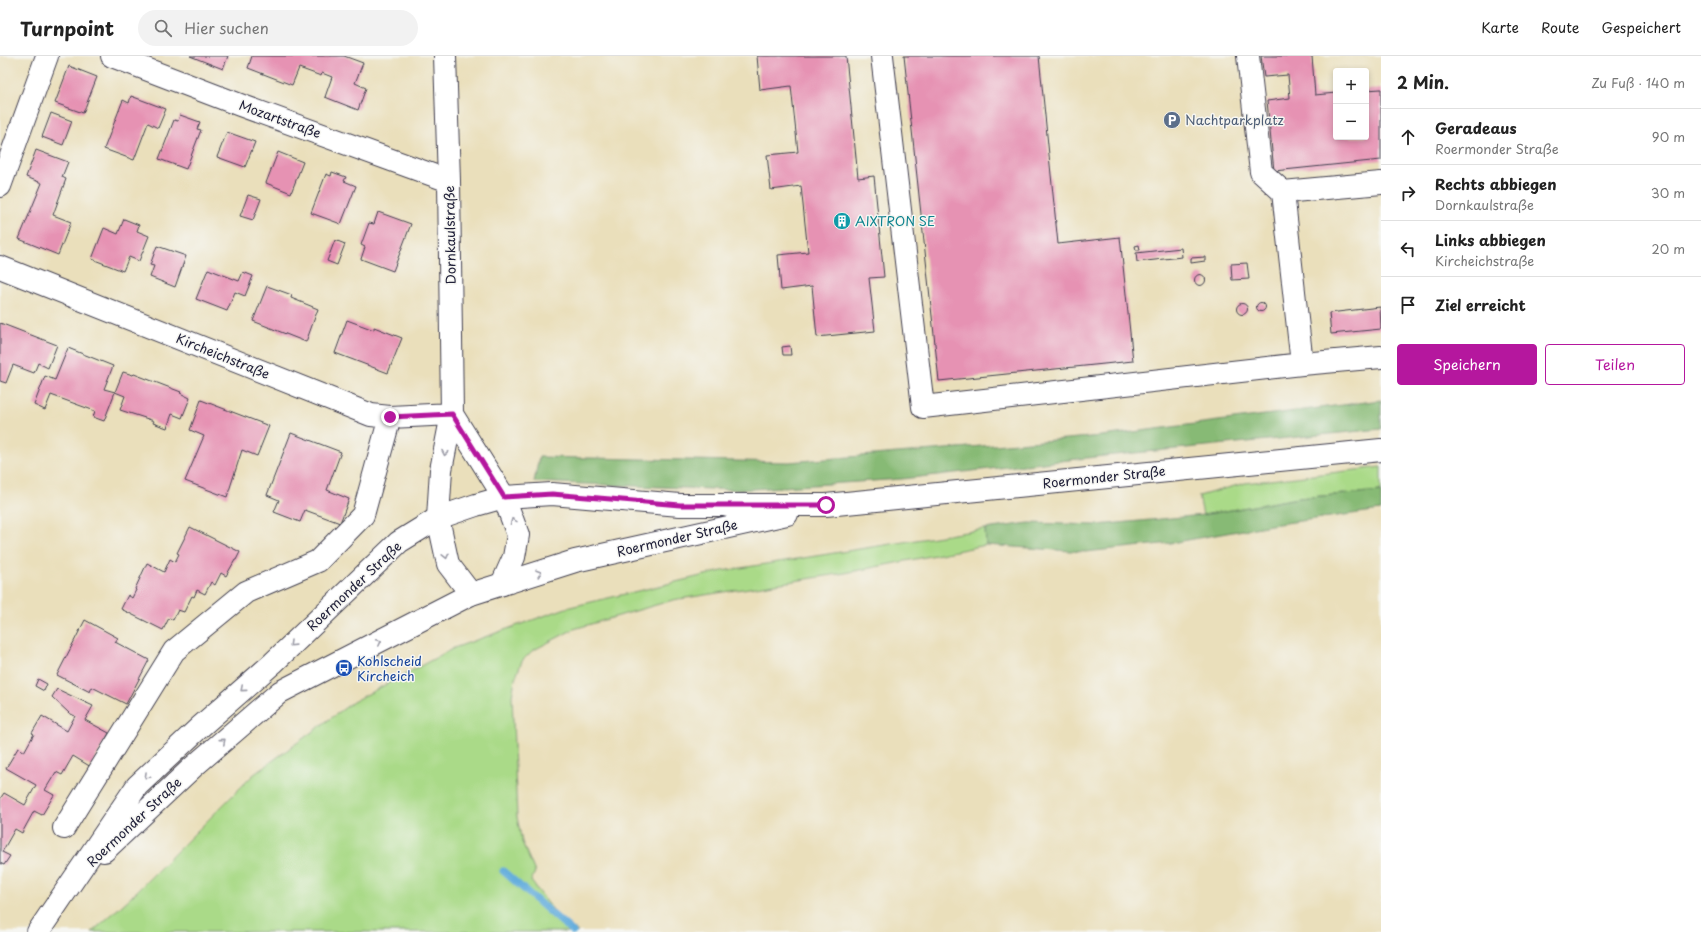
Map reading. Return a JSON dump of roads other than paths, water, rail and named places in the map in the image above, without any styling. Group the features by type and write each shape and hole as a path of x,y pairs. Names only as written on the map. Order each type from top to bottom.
{"main road":[{"path":"0,186 47,56"},
{"name":"Mozartstraße","path":"112,56 240,105 449,181"},
{"name":"Dornkaulstraße","path":"445,56 449,181 452,414 441,470 438,518 448,564 471,594"},
{"path":"882,56 923,407 1302,364 1381,358"},
{"path":"1248,56 1261,172 1283,192 1302,364"},
{"path":"1283,192 1381,183"},
{"name":"Kircheichstraße","path":"0,267 371,415 390,417 452,414"},
{"path":"452,414 504,497 518,535 514,557 502,584"},
{"path":"64,828 174,651 246,592 318,561 363,515 390,417"},
{"name":"Roermonder Straße","path":"38,932 137,786 200,727 273,663 399,542 438,518 504,497 552,494 680,505 826,505 1381,450"},
{"name":"Roermonder Straße","path":"75,878 193,767 280,692 471,594 575,561 826,505"}],"waterway":[{"path":"503,871 573,932"}],"place":[{"name":"Nachtparkplatz","path":"1172,120"},
{"name":"AIXTRON SE","path":"842,221"},
{"name":"Kohlscheid Kircheich","path":"344,668"}]}
